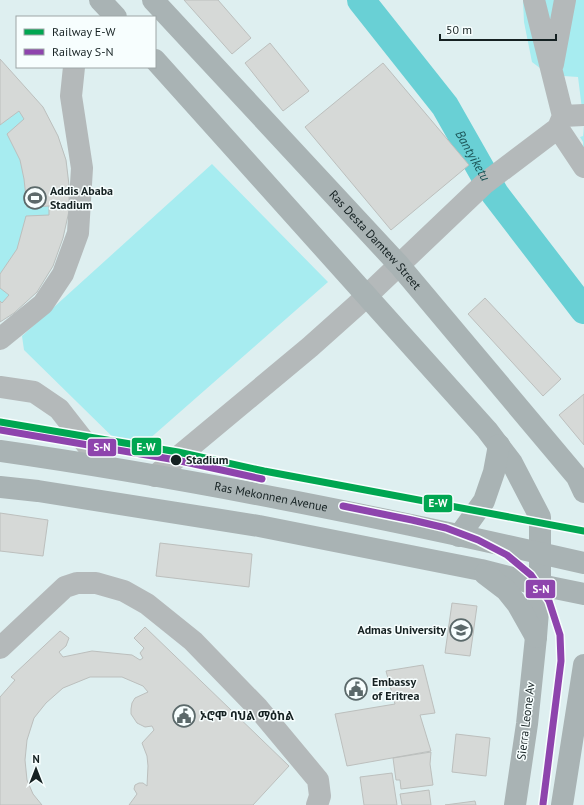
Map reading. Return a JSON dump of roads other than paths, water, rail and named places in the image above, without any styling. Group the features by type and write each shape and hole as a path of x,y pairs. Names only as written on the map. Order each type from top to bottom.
{"main road":[{"name":"Ras Desta Damtew Street","path":"153,0 399,265 582,484"},
{"path":"156,61 367,295 499,445 512,463 540,517 540,552"},
{"path":"459,536 484,501 494,472 499,445"},
{"name":"Ras Mekonnen Avenue","path":"0,451 102,466 327,507 540,552 584,563"},
{"path":"0,487 38,491 259,526 481,570 540,585 584,594"},
{"name":"Sierra Leone Av","path":"515,805 527,724 536,637 540,585 540,552"},
{"path":"481,570 506,590 518,605 536,637"},
{"path":"562,805 581,702 584,665"}],"street":[{"path":"552,71 565,0"},
{"path":"532,5 584,167"},
{"path":"0,339 43,304 63,274 78,233 82,168 71,96 74,68"},
{"path":"155,476 310,347 484,184 569,119"},
{"path":"0,387 34,392 59,409 102,466"},
{"path":"0,648 65,587 77,583 96,583 124,591 147,604 193,641 258,708 318,780 320,796 317,805"}],"waterway":[{"name":"Bantyiketu","path":"361,0 445,106 495,194 584,310"}],"rail line":[{"name":"E-W","path":"0,422 178,452 264,471 584,531"},
{"name":"S-N","path":"0,430 176,460 262,479"},
{"name":"S-N","path":"343,506 446,528 478,540 507,555 531,575 549,601 560,635 561,661 543,804"}],"place":[{"name":"Addis Ababa Stadium","path":"35,198"},
{"name":"Stadium","path":"176,460"},
{"name":"Admas University","path":"461,630"},
{"name":"Embassy of Eritrea","path":"356,689"},
{"name":"ኦሮሞ ባህል ማዕከል","path":"184,716"}]}
